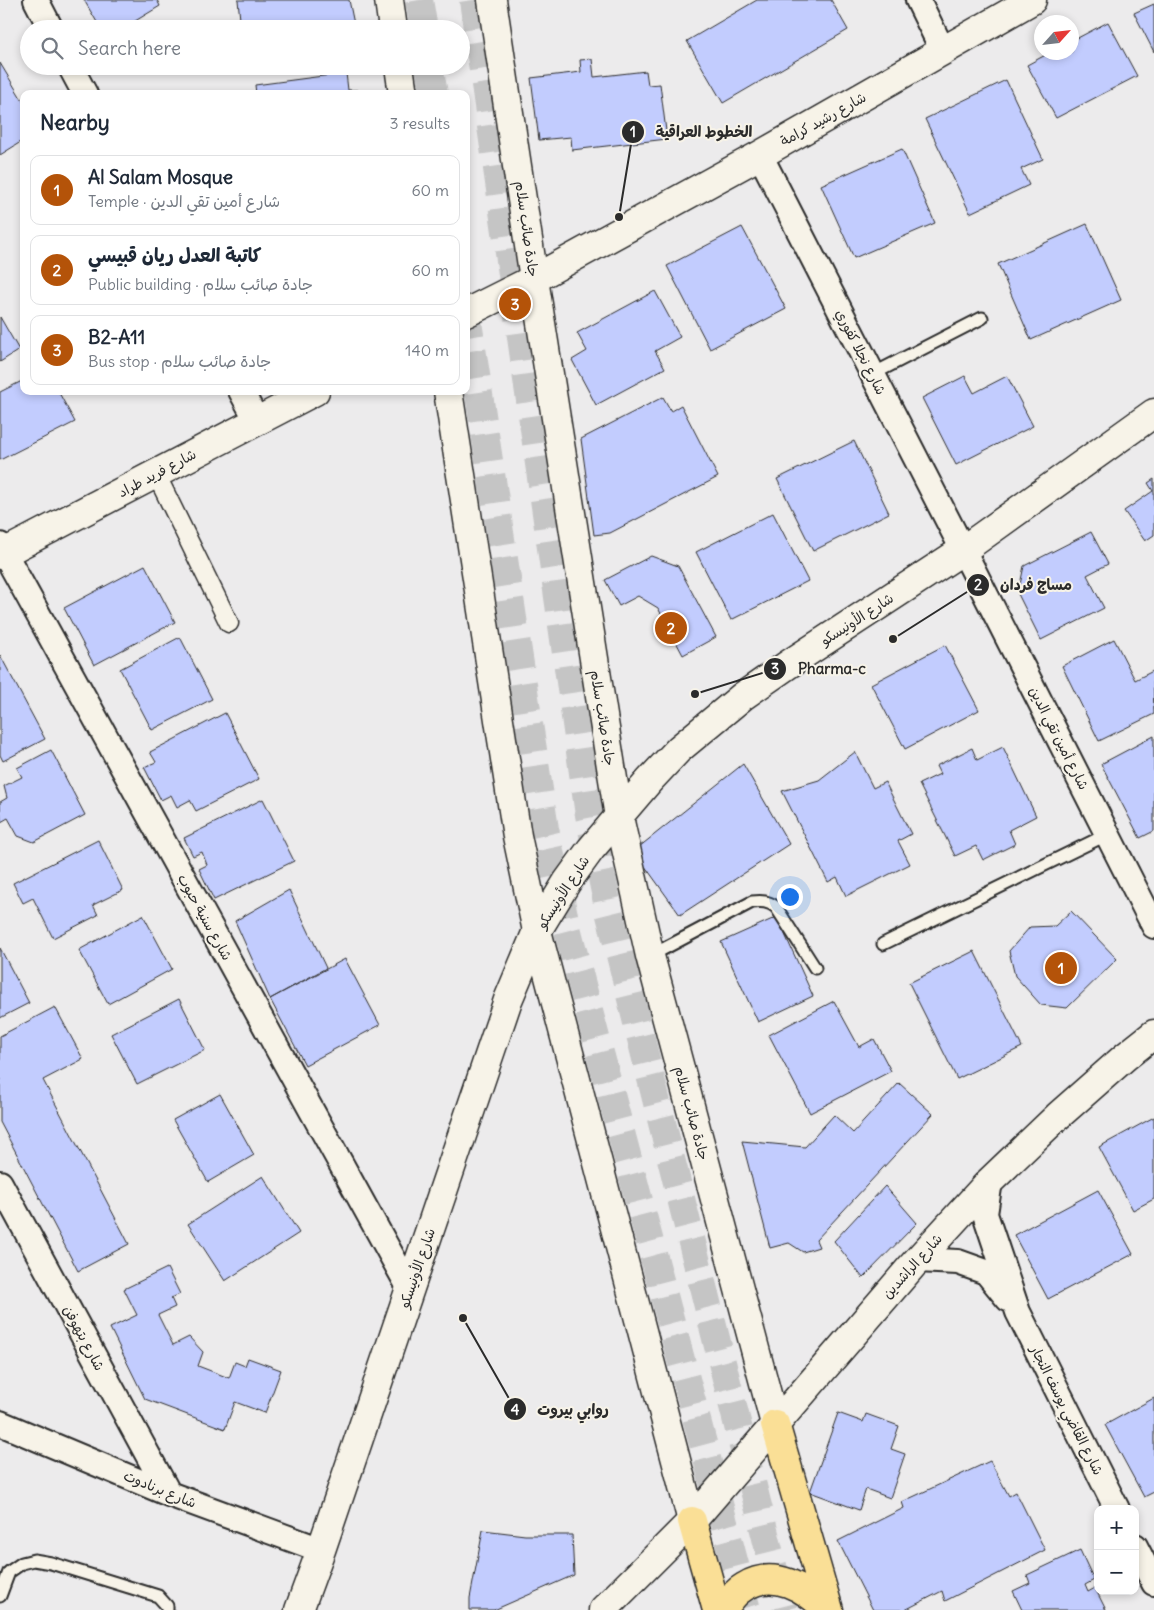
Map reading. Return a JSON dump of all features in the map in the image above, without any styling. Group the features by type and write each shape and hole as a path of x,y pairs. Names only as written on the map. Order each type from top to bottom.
{"highway":[{"path":"775,1424 828,1610"},
{"path":"692,1521 717,1610"},
{"path":"723,1610 743,1587 757,1581 771,1579 785,1581 801,1588 828,1610"}],"street":[{"path":"36,0 46,20"},
{"path":"389,0 392,20"},
{"name":"جادة صائب سلام","path":"492,0 619,817 650,956 775,1424"},
{"path":"918,0 943,51"},
{"name":"شارع رشيد كرامة","path":"470,311 534,279 760,155 1032,0"},
{"path":"75,75 83,90"},
{"path":"400,75 402,90"},
{"name":"شارع نجلا كفوري","path":"760,155 963,550"},
{"path":"243,395 257,421"},
{"name":"شارع فريد طراد","path":"2,551 156,474 306,395"},
{"path":"449,395 517,836 537,931 692,1521"},
{"name":"شارع الأونيسكو","path":"299,1610 508,1000 537,931 567,882 591,849 649,781 679,750 744,696 789,664 963,550 1154,413"},
{"path":"156,474 229,623"},
{"name":"شارع أمين تقي الدين","path":"963,550 1154,926"},
{"name":"شارع سنية حبوب","path":"2,551 410,1289"},
{"name":"شارع الراشدين","path":"604,1610 692,1521 917,1260 990,1181 1058,1116 1154,1034"},
{"name":"شارع القاضي يوسف النجار","path":"990,1181 985,1214 1018,1312 1115,1505"},
{"name":"شارع بتهوفن","path":"0,1183 168,1494"},
{"name":"شارع القاضي يوسف النجار","path":"917,1260 958,1262 986,1272 1018,1312"},
{"name":"شارع برنادوت","path":"0,1423 168,1494 321,1550"},
{"path":"1137,1550 1154,1583"}],"lane":[{"path":"872,374 982,318"},
{"path":"883,944 1108,834"},
{"path":"650,956 752,902 763,901 776,907 815,968"},
{"path":"0,1596 9,1572 22,1563 34,1560 51,1563 158,1596 167,1606 167,1610"}],"building":[{"path":"84,0 157,0 160,6 137,20 96,20"},
{"path":"238,0 349,0 353,20 240,20"},
{"path":"757,0 831,0 848,30 723,103 687,41"},
{"path":"1154,4 1154,52 1134,13"},
{"path":"1108,22 1137,76 1056,118 1027,65 1036,60 1079,60 1079,37"},
{"path":"592,59 594,77 646,71 648,85 660,84 667,139 572,150 571,137 539,140 531,78 581,72 580,60"},
{"path":"0,63 20,96 20,142 0,155"},
{"path":"331,75 346,75 348,90 256,90 255,85"},
{"path":"1006,80 1043,159 1021,169 1029,185 970,213 925,119"},
{"path":"902,149 935,223 854,258 821,185"},
{"path":"1087,224 1121,300 1031,340 998,264"},
{"path":"742,227 786,309 710,349 667,266"},
{"path":"655,291 680,337 655,351 665,368 596,405 572,360 587,351 577,333"},
{"path":"0,317 19,350 0,362"},
{"path":"965,376 974,393 1007,376 1033,426 956,465 922,398"},
{"path":"20,382 20,395 60,395 75,422 0,460 0,392"},
{"path":"663,397 671,411 681,405 718,477 610,533 594,535 581,439"},
{"path":"854,441 889,513 813,551 777,479"},
{"path":"1154,479 1154,535 1145,541 1124,511 1153,491 1148,483"},
{"path":"773,513 808,581 731,620 696,552"},
{"path":"1091,532 1108,564 1087,575 1104,608 1041,640 1018,594 1024,566"},
{"path":"651,556 678,566 716,637 683,655 658,608 638,596 619,606 605,580"},
{"path":"145,565 175,622 94,665 64,608"},
{"path":"180,637 212,699 152,730 120,669"},
{"path":"1114,639 1135,680 1153,671 1154,714 1099,741 1062,666"},
{"path":"945,645 979,710 905,749 871,684"},
{"path":"0,655 45,739 3,761 0,755"},
{"path":"225,713 259,779 196,811 190,800 177,807 171,795 161,800 144,767 156,762 150,752"},
{"path":"1154,736 1154,831 1140,838 1101,764"},
{"path":"1003,747 1036,816 1009,830 1015,844 983,860 976,846 955,856 919,784 940,774 936,766 972,748 977,760"},
{"path":"51,750 85,815 34,842 18,836 8,818 1,822 0,802 7,798 4,786 22,777 17,768"},
{"path":"855,752 873,788 885,782 911,834 898,841 910,864 846,896 837,877 828,882 782,791 819,780"},
{"path":"743,764 789,844 680,915 634,851"},
{"path":"263,799 294,861 214,900 199,869 207,865 202,852 193,856 184,838"},
{"path":"98,840 123,890 93,905 98,915 53,938 33,898 23,903 13,883"},
{"path":"289,890 326,968 270,999 235,921"},
{"path":"1071,911 1117,959 1067,1008 1041,1005 1015,976 1009,951 1030,927 1055,926"},
{"path":"143,915 172,969 108,1004 79,950"},
{"path":"777,917 813,996 758,1022 721,942"},
{"path":"0,948 29,1003 0,1018"},
{"path":"974,951 1022,1047 957,1079 909,983"},
{"path":"345,959 380,1025 305,1065 270,999"},
{"path":"179,999 205,1050 137,1084 111,1034"},
{"path":"834,1001 859,1047 874,1039 891,1071 810,1113 769,1035"},
{"path":"55,1007 83,1059 43,1080 129,1244 78,1271 0,1122 0,1036"},
{"path":"899,1083 933,1114 816,1240 819,1247 803,1252 789,1243 770,1248 742,1141 805,1147 834,1115 853,1133"},
{"path":"220,1094 254,1155 208,1182 173,1120"},
{"path":"1154,1117 1154,1199 1133,1210 1099,1147"},
{"path":"263,1176 299,1233 225,1281 188,1224"},
{"path":"885,1186 917,1223 863,1278 834,1241"},
{"path":"1098,1190 1133,1254 1048,1299 1014,1235"},
{"path":"167,1268 180,1294 171,1298 175,1307 158,1315 173,1345 189,1337 203,1352 198,1366 229,1378 235,1362 245,1366 248,1358 281,1370 265,1413 235,1402 225,1429 145,1399 110,1328 137,1315 124,1289"},
{"path":"1154,1398 1154,1492 1144,1497 1105,1425"},
{"path":"838,1413 863,1422 866,1414 899,1426 891,1449 905,1454 890,1498 866,1489 859,1510 810,1492"},
{"path":"990,1461 1009,1496 1016,1492 1045,1550 945,1601 942,1591 905,1610 873,1610 838,1541 904,1508 902,1502"},
{"path":"483,1530 525,1535 572,1535 574,1575 494,1610 470,1610 470,1598"},
{"path":"1080,1550 1094,1580 1085,1585 1088,1592 1094,1589 1094,1595 1098,1595 1106,1610 1022,1610 1013,1591 1030,1583 1027,1575"}],"tunnel":[{"path":"419,0 422,20"},
{"path":"473,0 589,815 608,907 784,1610"},
{"path":"431,75 433,90"},
{"path":"470,335 545,829 566,924 747,1610"}],"place":[{"name":"الخطوط العراقية","path":"619,217"},
{"name":"B2-A11","path":"515,304"},
{"name":"كاتبة العدل ريان قبيسي","path":"671,628"},
{"name":"مساج فردان","path":"893,639"},
{"name":"Pharma-c","path":"695,694"},
{"name":"Al Salam Mosque","path":"1061,968"},
{"name":"روابي بيروت","path":"463,1318"}]}
